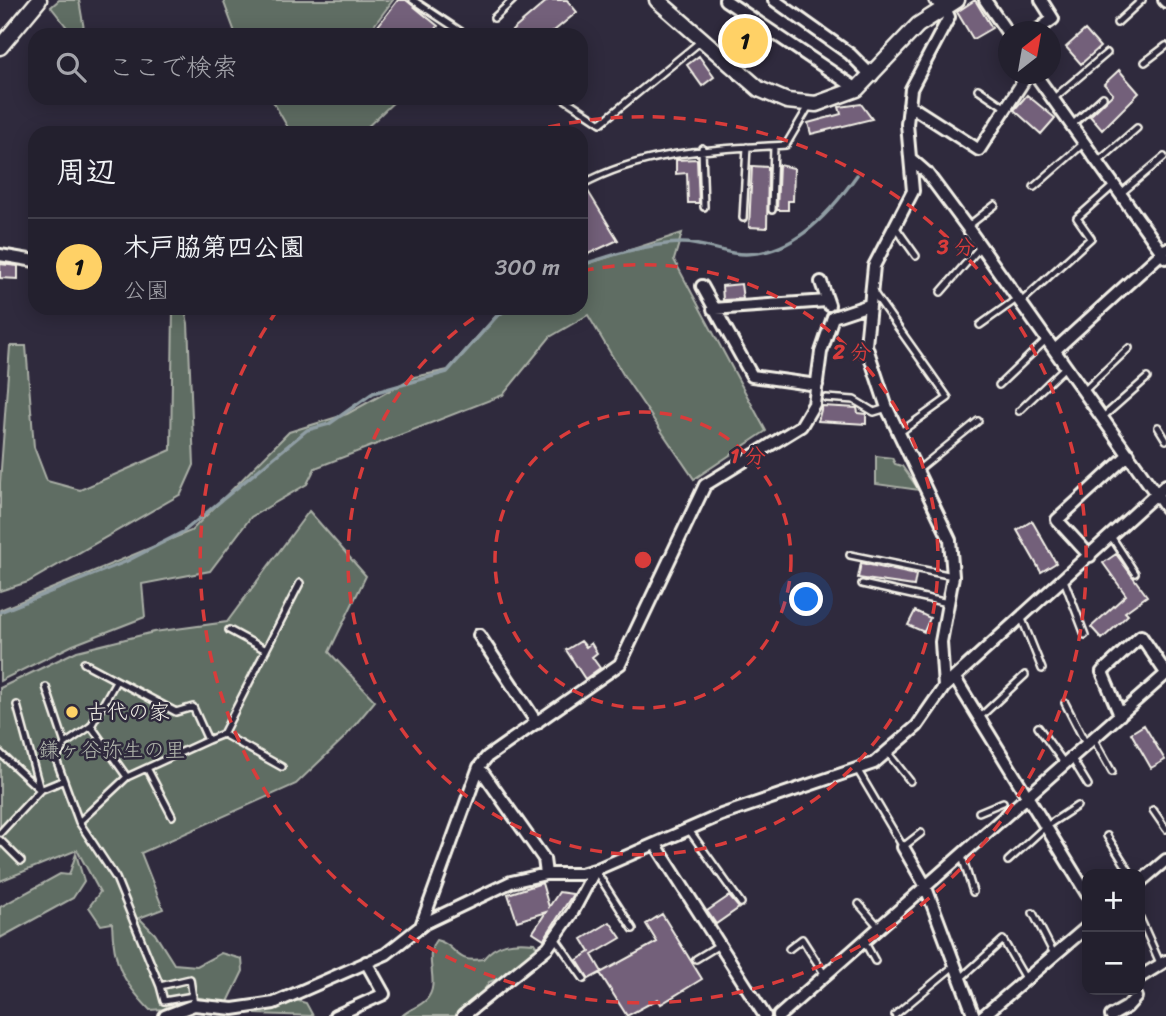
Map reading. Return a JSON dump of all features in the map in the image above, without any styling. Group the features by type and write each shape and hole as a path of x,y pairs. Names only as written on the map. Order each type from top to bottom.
{"street":[{"path":"0,47 39,0"},
{"path":"657,0 760,89 787,101 810,103 834,99 857,89 918,25 946,3 949,17 916,75 909,105 914,191 874,266 866,345 887,408 950,540 953,576 941,642 944,687"},
{"path":"725,0 857,89"},
{"path":"774,0 850,54 872,75"},
{"path":"985,0 999,21"},
{"path":"1041,0 1053,19 1050,21"},
{"path":"909,105 979,150 1022,84"},
{"path":"1042,84 1165,253 1055,350"},
{"path":"911,159 927,173 981,246 1166,508"},
{"path":"0,255 28,260"},
{"path":"421,926 479,767 487,757 620,664 705,485 801,426 814,404 821,352 833,317 821,282"},
{"path":"702,286 752,376 817,385"},
{"path":"713,309 827,301"},
{"path":"833,317 869,305"},
{"path":"1090,556 1057,520 1129,454"},
{"path":"164,1016 193,1000 233,1009 274,1003 387,954 421,926 511,882 547,874 581,874 595,870 721,815 857,769 888,753 917,726 944,687 956,680 1166,485"},
{"path":"479,635 537,723"},
{"path":"779,1016 961,853 1120,715 1166,674 1141,636 1102,672 1120,715"},
{"path":"956,680 1082,886"},
{"path":"479,767 544,859 547,874"},
{"path":"656,845 765,1016"},
{"path":"903,847 925,885 974,1016"},
{"path":"1145,878 1166,860"},
{"path":"463,1016 477,1002 527,966 555,938 585,893 595,870"},
{"path":"983,1016 1082,932"},
{"path":"335,1016 384,994 366,962"},
{"path":"1145,973 1163,962"},
{"path":"1111,1016 1136,998"}],"lane":[{"path":"413,0 455,28"},
{"path":"424,8 431,0"},
{"path":"494,18 513,0"},
{"path":"1117,23 1142,0"},
{"path":"574,105 601,123 703,40"},
{"path":"1145,62 1166,46"},
{"path":"1053,99 1107,53"},
{"path":"978,89 1006,108"},
{"path":"1072,125 1104,97"},
{"path":"588,182 636,163 702,148 786,145 810,103"},
{"path":"1098,162 1137,128"},
{"path":"1034,187 1084,143"},
{"path":"772,210 774,146"},
{"path":"743,218 747,147"},
{"path":"702,148 705,207"},
{"path":"980,325 1019,300 1091,238 1077,219 1164,157"},
{"path":"967,227 995,205"},
{"path":"894,226 916,256"},
{"path":"941,292 981,246"},
{"path":"871,290 948,398 899,433"},
{"path":"999,384 1047,339"},
{"path":"1084,391 1129,348"},
{"path":"1019,411 1066,366"},
{"path":"1103,417 1147,378"},
{"path":"825,398 854,400 874,412 887,408"},
{"path":"917,470 978,421"},
{"path":"1158,428 1166,440"},
{"path":"1111,536 1136,573"},
{"path":"850,555 953,576"},
{"path":"1064,580 1084,635"},
{"path":"79,822 127,777 223,734 300,583"},
{"path":"862,584 948,603"},
{"path":"1022,619 1042,669"},
{"path":"229,630 266,650"},
{"path":"84,663 176,712 193,707 208,740"},
{"path":"979,718 1025,675"},
{"path":"116,681 91,726 65,744 56,760 79,822 113,871 164,1001 193,1000 190,979 160,986"},
{"path":"46,687 65,744"},
{"path":"1065,703 1112,772"},
{"path":"17,705 40,790"},
{"path":"91,726 127,777"},
{"path":"1038,727 1088,785"},
{"path":"223,734 282,767"},
{"path":"0,753 40,790"},
{"path":"888,753 910,781"},
{"path":"147,768 172,816"},
{"path":"857,769 903,847 921,833"},
{"path":"0,833 40,790 62,782"},
{"path":"979,812 1003,802"},
{"path":"1008,862 1045,827 1077,806"},
{"path":"995,807 1003,817"},
{"path":"1153,810 1166,829"},
{"path":"689,830 741,903"},
{"path":"1107,836 1128,869"},
{"path":"0,840 21,861"},
{"path":"961,853 973,892"},
{"path":"595,870 633,929"},
{"path":"859,904 879,927"},
{"path":"1033,913 1055,956"},
{"path":"1145,928 1163,962"},
{"path":"555,938 584,979"},
{"path":"789,949 802,939 825,975"},
{"path":"960,979 1003,940 1026,980"},
{"path":"864,941 875,961"},
{"path":"696,959 719,945"},
{"path":"895,1015 955,965"}],"green space":[{"path":"59,0 79,0 84,28 68,28 51,7"},
{"path":"223,0 393,0 372,28 233,28"},
{"path":"751,24 762,31 737,60 727,51"},
{"path":"275,105 391,105 368,126 287,126"},
{"path":"682,233 674,260 766,431 694,479 624,376 588,315 588,264"},
{"path":"173,315 186,315 194,465 181,494 28,582 0,591 0,483 10,346 26,346 34,447 47,481 80,490 171,450"},
{"path":"588,315 550,337 503,395 315,468 307,484 251,517 210,571 142,584 145,617 73,645 0,681 0,610 191,531 289,432 347,414 414,377 448,370 496,316"},
{"path":"876,456 892,458 895,464 902,466 919,490 876,484"},
{"name":"鎌ヶ谷弥生の里","path":"309,511 366,576 329,652 375,701 345,737 296,784 141,853 163,909 139,918 155,934 174,964 197,966 221,953 242,959 243,971 227,1004 187,995 163,1009 150,1010 132,990 121,971 114,949 112,923 101,925 89,907 100,892 77,850 0,881 0,688 77,651 154,632 227,622"},
{"path":"76,854 84,881 73,898 0,938 0,907 60,874 69,875"},
{"path":"436,940 443,942 461,957 473,960 483,959 494,949 512,943 534,943 539,950 505,976 489,982 483,992 457,1016 402,1016 426,1000 430,994 433,979 431,955"},
{"path":"295,1000 306,1003 313,1016 255,1014"}],"building":[{"path":"398,0 406,0 438,26 437,28 376,28"},
{"path":"548,0 567,0 577,12 558,28 515,28"},
{"path":"975,0 992,28 973,39 957,12"},
{"path":"1085,30 1100,47 1081,64 1066,47"},
{"path":"699,56 714,77 702,86 687,65"},
{"path":"1119,70 1139,93 1102,130 1090,116 1113,94 1104,84"},
{"path":"1027,95 1055,118 1041,134 1014,110"},
{"path":"861,104 872,119 811,134 808,123 841,114 839,107"},
{"path":"697,159 699,203 688,203 687,173 676,174 676,160"},
{"path":"779,165 794,168 793,201 788,201 788,210 777,210"},
{"path":"752,166 768,167 767,228 749,227"},
{"path":"588,191 618,240 588,254"},
{"path":"0,264 18,266 18,279 0,278"},
{"path":"741,284 743,299 723,300 722,286"},
{"path":"822,406 857,408 858,413 866,414 866,424 818,421"},
{"path":"1032,521 1056,563 1041,572 1017,530"},
{"path":"1116,554 1147,596 1125,612 1128,615 1102,639 1091,627 1126,595 1103,563"},
{"path":"861,563 916,575 914,586 858,578"},
{"path":"915,611 930,618 924,632 908,625"},
{"path":"581,641 586,647 591,643 597,653 592,657 600,668 585,679 566,650"},
{"path":"1144,725 1165,760 1151,768 1131,733"},
{"path":"542,883 549,907 559,892 573,894 544,939 533,932 546,912 517,921 508,894"},
{"path":"729,896 739,908 716,924 707,911"},
{"path":"662,914 702,979 661,1004 658,999 627,1016 600,973 657,942 646,924"},
{"path":"610,922 621,938 592,955 602,972 589,979 577,960 590,952 582,939"}],"waterway":[{"path":"588,263 655,245 680,243 733,253 753,254 772,250 789,243 820,220 857,175"},
{"path":"0,612 125,562 183,532 307,430 329,424 373,393 447,372 499,315"}],"place":[{"name":"木戸脇第四公園","path":"745,41"},
{"name":"古代の家","path":"72,712"}]}
